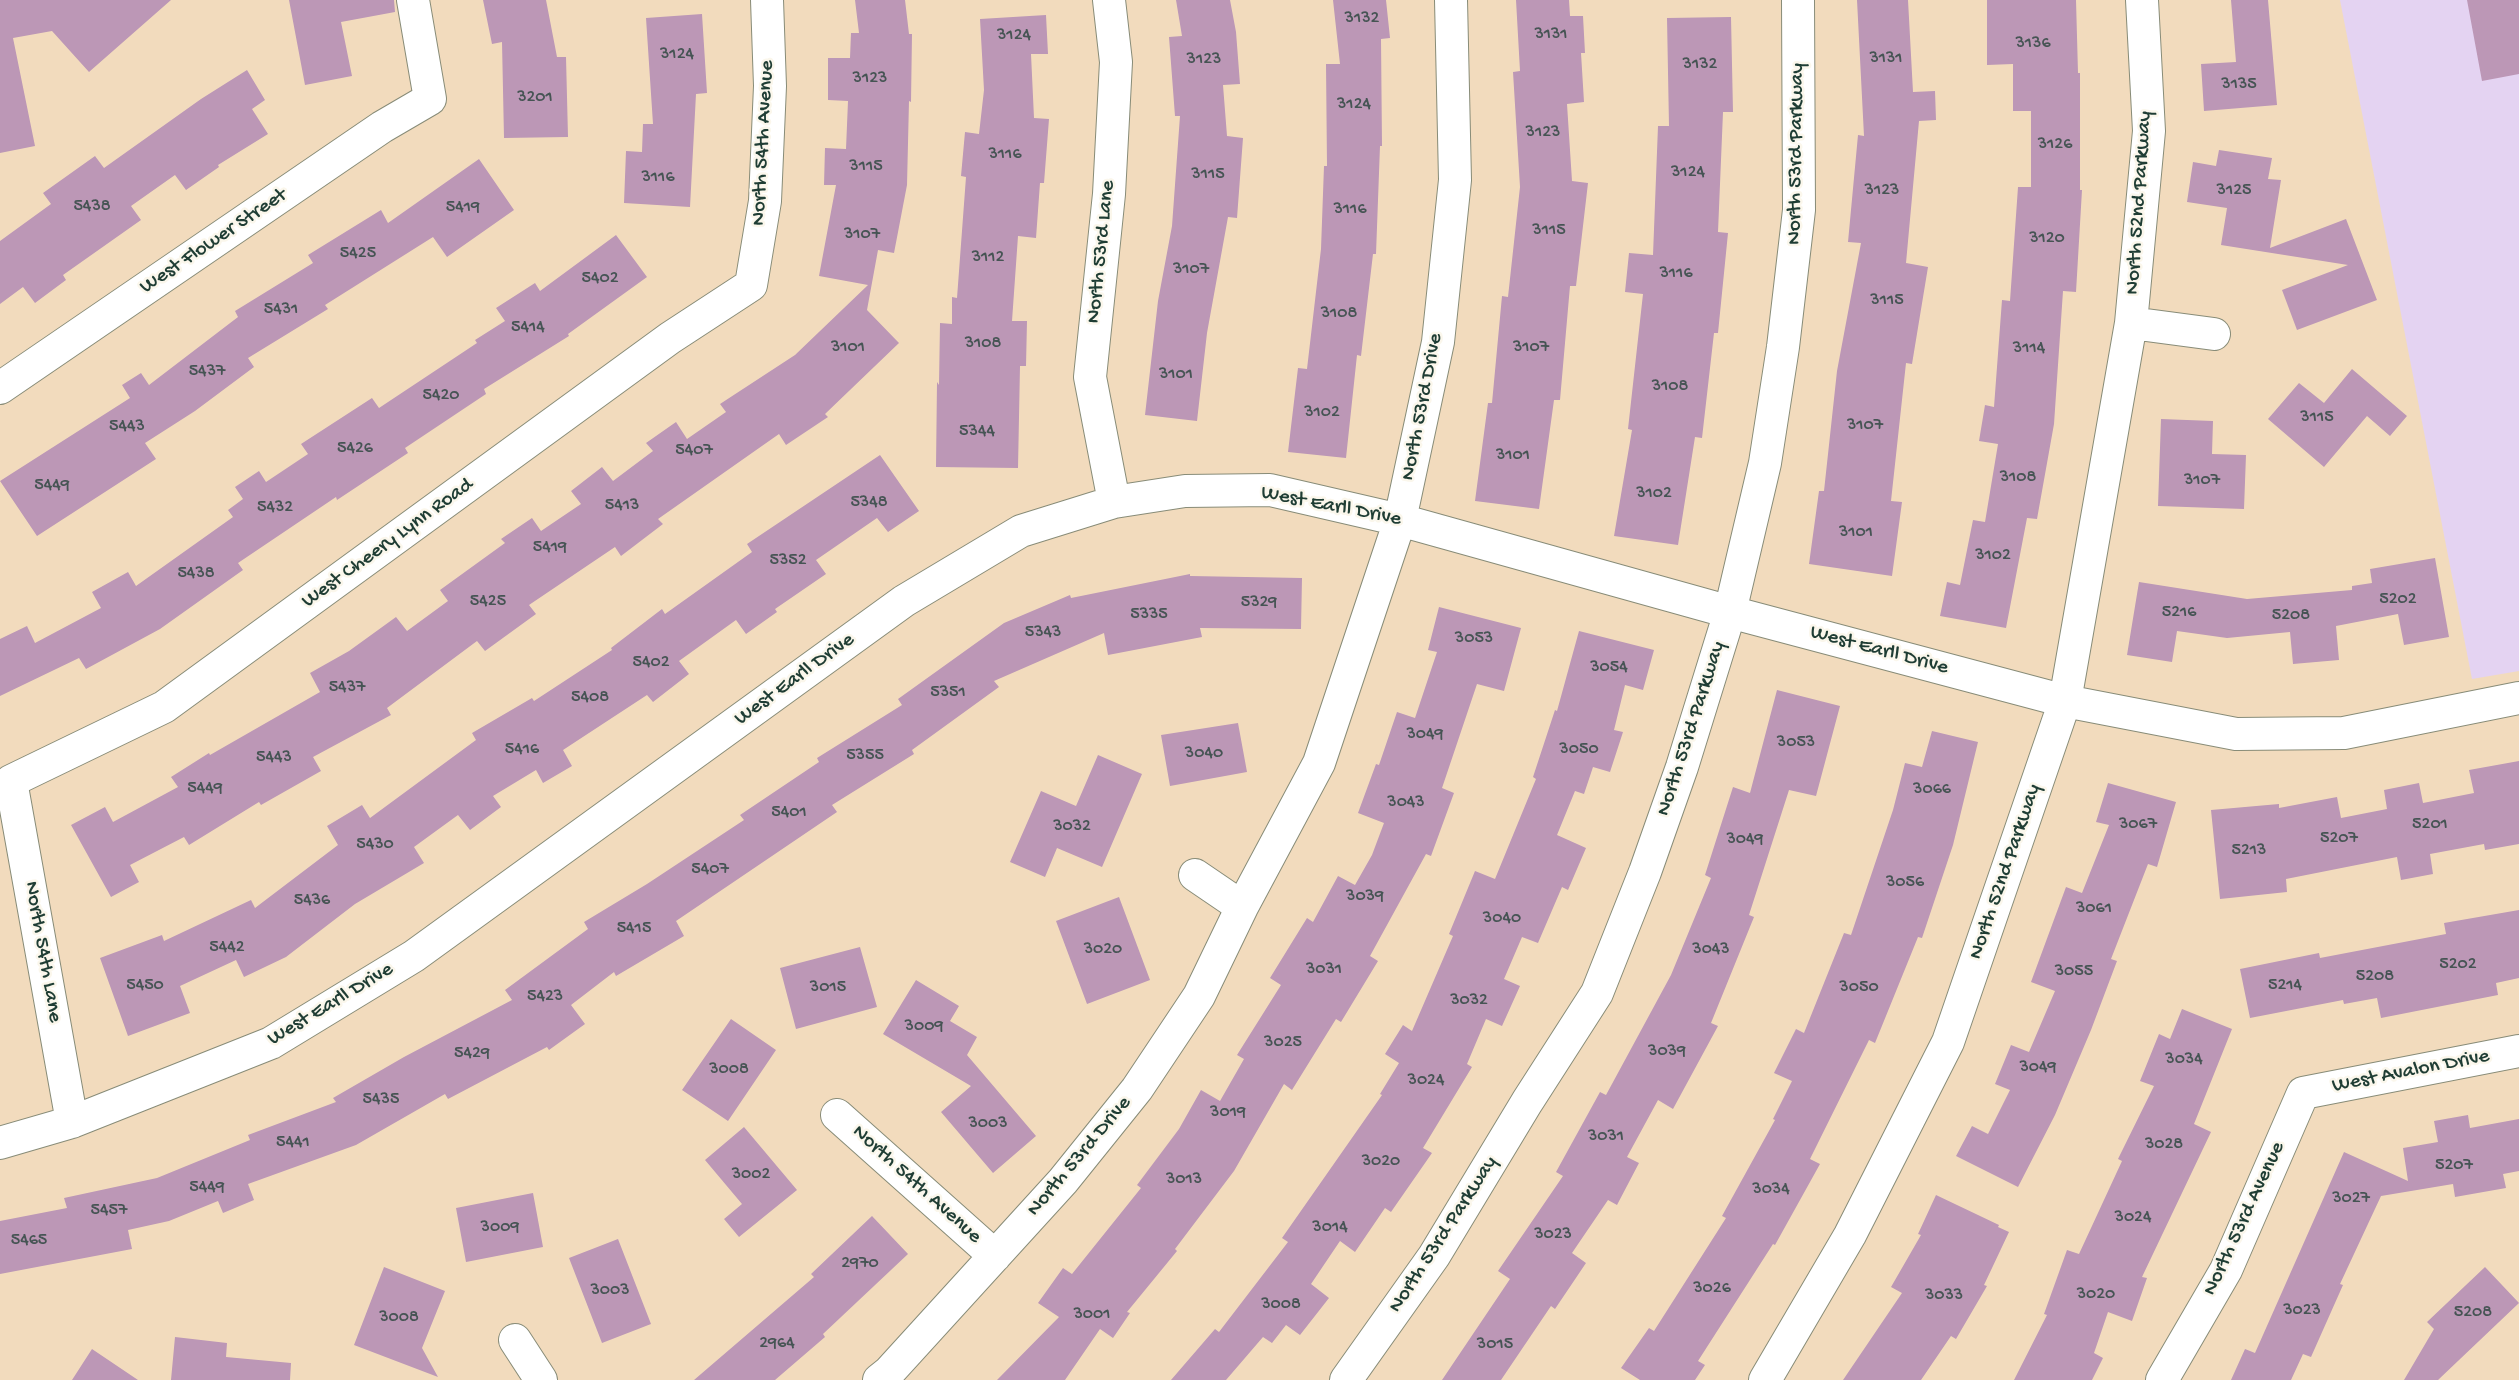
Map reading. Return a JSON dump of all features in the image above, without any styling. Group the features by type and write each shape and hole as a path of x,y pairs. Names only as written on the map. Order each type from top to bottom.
{"street":[{"name":"West Flower Street","path":"0,388 382,128 430,99 413,0"},
{"name":"North 54th Avenue","path":"751,285 765,201 770,86 767,0"},
{"name":"North 53rd Lane","path":"1109,0 1116,62 1110,180 1090,377 1114,502"},
{"name":"North 53rd Drive","path":"879,1380 1063,1181 1137,1089 1199,996 1242,907 1319,763 1400,520 1438,342 1453,194 1451,0"},
{"name":"North 53rd Parkway","path":"1346,1380 1434,1256 1597,993 1668,806 1730,612 1765,463 1800,210 1798,0"},
{"name":"North 52nd Parkway","path":"1765,1380 1850,1234 1948,1042 2065,701 2131,323 2149,131 2142,0"},
{"name":"West Cheery Lynn Road","path":"11,781 164,708 670,338 751,285"},
{"name":"North 52nd Parkway","path":"2131,323 2214,334"},
{"name":"West Earll Drive","path":"0,1143 72,1122 271,1042 414,956 904,601 1021,531 1114,502 1185,491 1270,491 1400,520 1730,612 2065,701 2236,734 2344,733 2519,698"},
{"name":"North 54th Lane","path":"11,781 72,1122"},
{"path":"1195,875 1242,907"},
{"name":"West Avalon Drive","path":"2303,1093 2519,1051"},
{"name":"North 53rd Avenue","path":"2162,1380 2226,1270 2303,1093"},
{"name":"North 54th Avenue","path":"837,1115 995,1256"},
{"path":"515,1340 541,1380"}],"shaded area":[{"path":"2340,0 2519,0 2519,671 2472,679"}],"building":[{"path":"0,0 171,0 89,72 52,31 13,38 35,146 0,153"},
{"path":"289,0 394,0 395,12 341,22 352,76 305,85"},
{"path":"483,0 546,0 557,57 566,57 568,137 504,138 502,42 492,44"},
{"path":"855,0 905,0 909,34 912,34 907,185 894,253 878,250 867,310 899,343 825,414 828,417 786,445 779,434 658,519 663,524 621,556 615,547 529,605 536,614 485,651 477,641 387,708 391,715 313,757 321,771 261,805 259,802 189,845 184,837 130,865 139,882 111,897 71,825 105,807 113,822 178,787 171,777 209,753 210,755 320,692 310,673 349,651 396,617 407,631 448,601 440,590 505,543 501,539 532,518 541,531 581,504 571,491 602,467 613,481 653,451 646,443 676,422 687,439 726,412 720,404 795,355 868,285 819,276 836,185 824,185 825,148 846,149 848,101 828,100 828,58 850,58 851,33 859,33"},
{"path":"1176,0 1230,0 1236,32 1240,84 1223,85 1227,136 1243,138 1237,218 1228,217 1207,333 1197,421 1145,415 1158,301 1172,226 1180,116 1175,116 1169,37 1182,36"},
{"path":"1333,0 1386,0 1390,38 1381,39 1382,146 1376,254 1373,254 1361,356 1357,355 1346,458 1288,452 1298,368 1307,369 1321,249 1324,166 1327,166 1326,64 1340,64"},
{"path":"1516,0 1569,0 1570,16 1583,16 1585,53 1581,53 1584,102 1567,104 1572,181 1588,183 1576,286 1570,286 1560,400 1554,400 1539,509 1475,501 1488,403 1492,403 1502,296 1508,297 1520,187 1513,72 1520,71"},
{"path":"1857,0 1908,0 1913,92 1935,91 1936,120 1919,121 1906,263 1928,267 1912,364 1906,363 1891,501 1902,502 1892,576 1809,564 1819,491 1824,491 1837,371 1861,243 1848,242 1858,135 1864,136"},
{"path":"1987,0 2076,0 2080,73 2082,190 2076,292 2063,291 2054,424 2037,519 2027,518 2006,628 1940,616 1947,582 1960,585 1973,520 1985,522 1998,444 1979,441 1985,405 1994,407 2002,300 2010,301 2018,187 2031,187 2031,111 2013,111 2013,64 1987,65"},
{"path":"2231,0 2268,0 2277,105 2204,111 2201,64 2236,62"},
{"path":"2467,0 2519,0 2519,74 2482,81"},
{"path":"702,14 707,93 696,94 690,207 624,203 626,151 642,152 643,124 653,124 646,18"},
{"path":"1046,15 1048,54 1031,54 1034,118 1049,119 1044,183 1040,183 1036,238 1018,236 1012,321 1027,321 1026,366 1020,366 1018,468 936,467 940,323 952,324 952,297 957,298 966,177 961,176 965,132 979,134 984,90 980,19"},
{"path":"1731,17 1733,112 1723,112 1718,232 1728,233 1718,333 1714,333 1702,438 1695,437 1678,545 1614,536 1632,430 1628,429 1643,294 1625,292 1629,253 1653,255 1658,126 1669,126 1667,18"},
{"path":"247,70 265,100 252,109 268,134 218,165 219,167 186,190 175,175 131,206 141,220 63,275 66,280 35,303 23,287 0,304 0,241 51,204 43,193 95,156 104,168"},
{"path":"2219,150 2272,158 2268,179 2281,180 2270,248 2346,219 2377,300 2297,330 2282,290 2348,265 2221,245 2227,208 2187,202 2193,162 2216,166"},
{"path":"479,159 514,210 447,257 433,237 325,305 328,309 248,358 254,367 195,411 145,443 156,459 37,536 0,481 130,398 122,385 141,373 149,385 238,317 235,311 313,263 308,255 381,210 388,223"},
{"path":"616,235 647,277 568,334 569,336 484,389 486,394 405,448 408,453 337,500 336,497 238,563 243,570 160,629 86,669 79,658 0,696 0,639 27,626 35,643 101,608 92,592 128,572 136,586 233,517 228,510 243,499 235,487 259,471 266,482 308,454 301,444 372,398 379,408 477,343 475,340 505,321 496,308 535,283 540,291"},
{"path":"2352,369 2407,416 2390,436 2367,416 2324,467 2268,419 2299,383 2324,403"},
{"path":"2161,419 2213,421 2212,454 2246,455 2244,509 2158,506"},
{"path":"880,455 919,511 888,532 877,518 816,560 826,574 775,609 777,612 746,634 736,620 679,661 689,674 653,702 647,695 563,750 572,766 543,783 536,770 493,796 501,807 470,830 458,815 414,847 424,863 355,904 286,957 244,977 236,960 180,986 190,1013 128,1036 100,958 162,935 164,941 251,900 255,908 338,845 327,826 362,805 370,818 476,740 472,733 532,698 534,701 612,650 611,648 662,609 665,614 752,552 747,544"},
{"path":"2435,558 2449,637 2404,645 2398,614 2336,626 2339,660 2293,664 2290,632 2227,638 2177,631 2172,662 2127,655 2139,582 2247,599 2352,590 2352,586 2372,583 2370,569"},
{"path":"1190,574 1302,578 1301,629 1200,628 1202,637 1108,655 1104,633 994,681 999,687 912,750 914,754 832,805 837,812 676,921 684,936 616,976 614,972 571,1005 585,1024 549,1050 547,1047 448,1099 445,1094 356,1145 248,1184 254,1200 223,1213 218,1201 169,1221 128,1230 132,1249 0,1274 0,1221 67,1208 64,1198 157,1178 250,1140 248,1135 336,1102 333,1098 512,1000 505,990 588,929 584,922 744,820 740,815 819,762 817,758 902,705 898,699 1004,623 1070,595 1071,598"},
{"path":"1439,607 1521,628 1504,691 1477,684 1442,788 1454,793 1431,856 1426,854 1370,956 1378,961 1341,1022 1336,1019 1292,1090 1284,1084 1234,1171 1175,1249 1177,1251 1127,1312 1130,1313 1113,1338 1100,1329 1065,1380 997,1380 1059,1317 1038,1303 1063,1268 1072,1274 1141,1188 1137,1185 1179,1129 1201,1090 1220,1101 1244,1059 1237,1055 1281,985 1270,978 1307,918 1313,922 1338,876 1355,885 1372,855 1384,823 1358,813 1376,764 1379,765 1397,712 1415,718 1437,652 1428,650"},
{"path":"1579,631 1654,650 1643,690 1625,685 1614,730 1623,732 1610,772 1593,767 1584,794 1575,791 1557,835 1586,848 1568,890 1562,887 1538,943 1522,937 1504,979 1520,986 1502,1026 1486,1019 1467,1064 1472,1067 1423,1148 1432,1153 1391,1212 1385,1208 1355,1252 1340,1241 1311,1284 1329,1298 1300,1335 1286,1325 1272,1343 1263,1337 1226,1380 1171,1380 1215,1329 1219,1332 1288,1242 1282,1238 1382,1095 1380,1094 1399,1063 1385,1054 1403,1025 1412,1031 1453,936 1449,934 1475,871 1495,879 1536,779 1533,777 1555,710 1557,711"},
{"path":"1777,690 1840,706 1816,796 1789,790 1749,915 1754,917 1711,1023 1718,1026 1673,1109 1658,1100 1627,1157 1639,1163 1617,1205 1608,1200 1572,1253 1586,1263 1555,1309 1551,1306 1501,1380 1442,1380 1510,1279 1498,1271 1563,1176 1556,1172 1600,1092 1606,1095 1671,975 1711,878 1705,875 1733,787 1750,793"},
{"path":"1238,723 1247,772 1170,786 1161,735"},
{"path":"1932,731 1978,742 1953,845 1922,938 1918,937 1875,1043 1869,1040 1810,1159 1820,1164 1775,1245 1773,1244 1698,1361 1705,1365 1695,1380 1640,1380 1621,1368 1649,1328 1654,1331 1726,1218 1722,1216 1775,1120 1773,1119 1792,1081 1774,1073 1796,1029 1804,1033 1844,933 1851,935 1893,810 1905,763 1922,767"},
{"path":"1098,755 1142,774 1102,867 1057,848 1045,877 1010,862 1041,791 1076,806"},
{"path":"2519,761 2519,844 2485,850 2484,844 2430,854 2433,874 2401,880 2397,857 2286,879 2287,892 2220,899 2211,810 2279,804 2279,808 2337,797 2341,818 2387,809 2384,790 2419,783 2423,803 2474,793 2469,770"},
{"path":"2108,783 2176,802 2157,867 2148,864 2111,959 2117,961 2091,1030 2055,1115 2018,1187 1956,1156 1972,1126 1988,1134 2010,1090 1995,1084 2011,1045 2029,1052 2055,991 2031,982 2066,887 2082,893 2109,825 2096,822"},
{"path":"1119,897 1150,980 1087,1004 1056,921"},
{"path":"2519,910 2519,978 2496,983 2498,995 2381,1018 2377,998 2344,1004 2343,1000 2250,1018 2240,969 2319,953 2320,958 2446,934 2444,923"},
{"path":"860,947 877,1007 796,1029 780,968"},
{"path":"916,980 959,1006 950,1021 977,1037 967,1055 1036,1136 993,1173 941,1112 971,1086 883,1034"},
{"path":"2182,1009 2232,1029 2194,1124 2211,1132 2142,1277 2147,1278 2132,1321 2108,1312 2094,1353 2103,1358 2092,1380 2014,1380 2047,1315 2044,1314 2067,1250 2079,1254 2122,1161 2118,1159 2154,1086 2140,1081 2159,1034 2170,1039"},
{"path":"731,1019 776,1050 728,1121 682,1090"},
{"path":"2468,1115 2470,1128 2519,1119 2519,1171 2503,1174 2506,1188 2455,1197 2453,1184 2381,1196 2340,1284 2343,1285 2311,1357 2303,1354 2291,1380 2231,1380 2245,1349 2255,1353 2344,1152 2408,1181 2403,1148 2438,1142 2434,1121"},
{"path":"744,1127 797,1190 739,1237 724,1219 742,1204 705,1160"},
{"path":"533,1193 543,1247 466,1262 456,1208"},
{"path":"1936,1195 2009,1232 1984,1285 1987,1286 1956,1339 1951,1336 1921,1380 1843,1380 1902,1293 1891,1287 1921,1235 1918,1234"},
{"path":"872,1216 908,1254 823,1334 825,1337 775,1380 694,1380 814,1277 811,1274"},
{"path":"618,1239 651,1324 602,1343 569,1258"},
{"path":"384,1267 445,1291 422,1348 438,1377 354,1345"},
{"path":"2485,1267 2519,1303 2438,1380 2404,1380 2434,1329 2427,1322"},
{"path":"175,1337 227,1343 226,1357 291,1363 290,1380 171,1380"},
{"path":"92,1349 138,1380 72,1380"}]}
